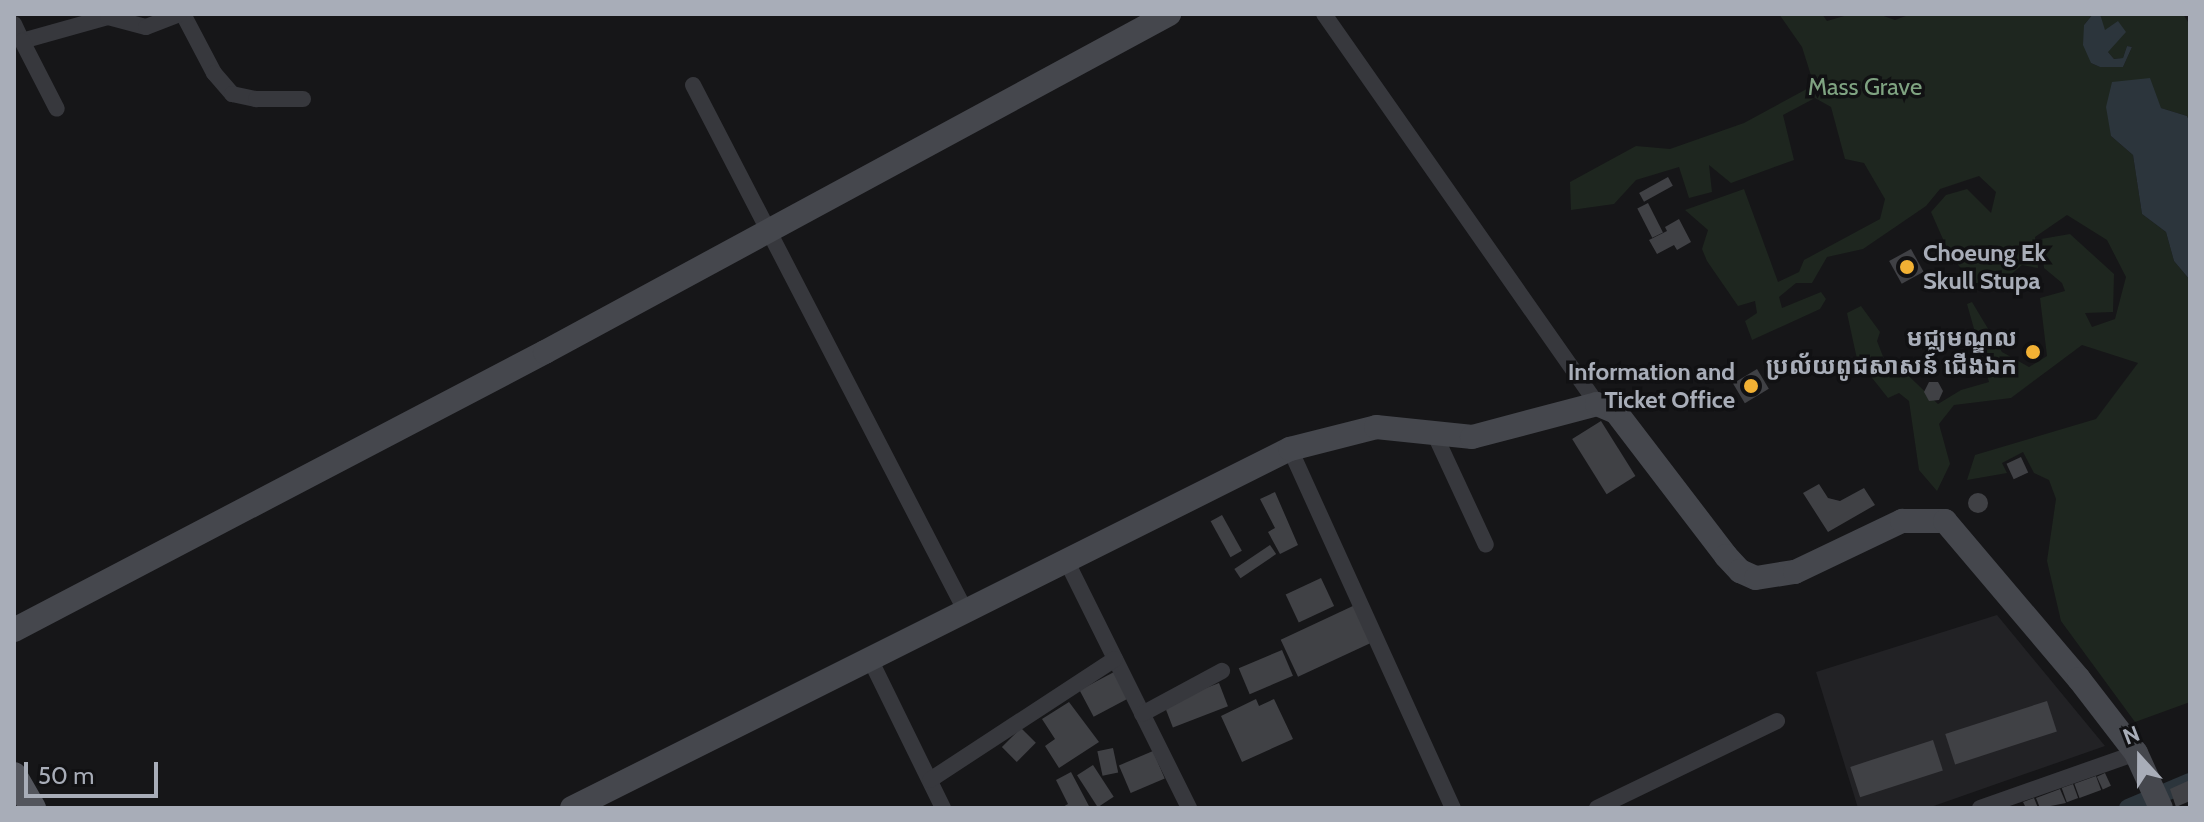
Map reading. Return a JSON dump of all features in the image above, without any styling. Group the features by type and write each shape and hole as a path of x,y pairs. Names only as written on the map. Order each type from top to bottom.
{"main road":[{"path":"14,775 33,808"}],"street":[{"path":"22,41 108,17 146,27 182,14 214,73 232,94 256,99 303,99"},
{"path":"14,630 767,232 1169,14"},
{"path":"1324,14 1597,404 1616,412 1740,571 1756,578 1795,572 1902,521 1945,521 2079,679 2136,753 2161,808"},
{"path":"14,24 57,109"},
{"path":"693,85 966,612"},
{"path":"572,808 1290,449 1376,427 1472,437 1597,404"},
{"path":"1434,433 1486,545"},
{"path":"1290,449 1453,808"},
{"path":"1067,562 1189,808"},
{"path":"870,659 943,808"},
{"path":"930,780 1115,659"},
{"path":"1142,714 1222,671"},
{"path":"1597,808 1777,721"},
{"path":"1980,808 2136,753"}],"shaded area":[{"path":"2093,14 2100,14 2105,30 2118,21 2126,32 2108,52 2114,59 2123,58 2127,46 2132,47 2123,67 2100,67 2091,63 2083,45 2084,25"},
{"path":"2150,78 2161,108 2187,116 2190,123 2190,280 2174,261 2166,232 2142,214 2133,155 2111,136 2106,107 2112,82"},
{"path":"1997,615 2105,746 1928,808 1858,808 1816,672"}],"green space":[{"name":"Mass Grave","path":"1779,14 1822,14 1827,21 1851,14 1878,14 1895,20 1911,14 2093,14 2084,25 2091,63 2100,67 2123,67 2132,47 2127,46 2123,58 2114,59 2108,52 2100,14 2183,14 2190,25 2190,123 2187,116 2161,108 2111,136 2133,155 2142,214 2166,232 2174,261 2190,280 2190,702 2135,722 2061,621 2047,561 2056,499 2049,480 2034,473 2023,452 2002,463 2007,473 1967,480 1975,455 2096,419 2138,363 2082,345 2011,398 1954,405 1939,424 1950,464 1937,491 1919,470 1909,401 1899,393 1888,398 1857,359 1847,313 1861,306 1880,332 1877,341 1884,359 1892,360 1938,404 1961,390 1989,382 1967,304 1972,302 2002,352 2029,367 2047,356 2040,298 2065,291 2062,283 2044,268 2041,239 2070,234 2114,274 2113,312 2085,313 2092,327 2115,319 2126,277 2107,240 2067,215 2035,237 2038,268 2022,265 2002,282 1978,289 1950,255 1931,212 1946,195 1967,189 1991,213 1996,192 1979,176 1940,189 1926,206 1863,249 1827,257 1812,283 1796,283 1779,297 1782,308 1821,292 1826,299 1820,309 1752,340 1745,321 1757,313 1755,301 1738,306 1702,249 1708,230 1685,210 1744,189 1778,282 1799,272 1804,260 1880,219 1885,199 1864,163 1845,159 1831,107 1815,98 1783,115 1794,160 1731,183 1709,165 1712,192 1689,198 1679,167 1636,180 1614,204 1571,210 1570,182 1636,146 1670,149 1744,123 1814,85 1802,47"}],"building":[{"path":"1668,177 1673,186 1644,202 1639,193"},
{"path":"1648,203 1663,232 1652,238 1637,208"},
{"path":"1679,219 1691,242 1677,250 1674,245 1657,254 1649,240 1667,231 1665,227"},
{"name":"Choeung Ek Skull Stupa","path":"1911,249 1924,272 1902,284 1889,261"},
{"name":"Information and Ticket Office","path":"1757,369 1769,389 1745,403 1733,383"},
{"path":"1929,382 1938,382 1943,391 1939,400 1929,401 1924,392"},
{"path":"1601,421 1635,476 1607,494 1572,439"},
{"path":"2021,457 2028,472 2014,479 2006,464"},
{"path":"1819,484 1828,498 1840,501 1864,488 1875,505 1828,532 1803,493"},
{"path":"1275,492 1298,545 1280,554 1268,532 1275,528 1260,499"},
{"path":"1978,493 1985,496 1988,503 1985,510 1978,513 1971,510 1968,503 1971,496"},
{"path":"1222,515 1242,551 1231,557 1211,521"},
{"path":"1270,545 1276,554 1241,578 1234,569"},
{"path":"1321,578 1334,606 1299,623 1286,594"},
{"path":"1355,605 1372,642 1298,677 1281,640"},
{"path":"1282,650 1293,676 1250,694 1239,668"},
{"path":"1114,672 1128,698 1094,717 1080,690"},
{"path":"1219,683 1228,706 1173,727 1164,704"},
{"path":"1256,699 1259,706 1274,699 1293,739 1242,762 1221,716"},
{"path":"2047,701 2057,731 1955,764 1945,734"},
{"path":"1069,702 1099,742 1059,768 1045,746 1055,739 1042,719"},
{"path":"1021,728 1036,743 1017,762 1002,747"},
{"path":"1933,740 1943,770 1860,797 1850,767"},
{"path":"1113,748 1118,772 1103,776 1097,751"},
{"path":"1153,751 1165,779 1131,793 1119,765"},
{"path":"1093,765 1114,797 1098,807 1077,775"},
{"path":"1071,772 1090,808 1061,808 1068,804 1056,780"},
{"path":"2105,773 2111,786 2103,789 2097,777"},
{"path":"2096,776 2101,790 2080,798 2074,784"},
{"path":"2190,780 2190,801 2176,807 2170,789"},
{"path":"2073,784 2078,798 2067,802 2062,788"},
{"path":"2060,789 2066,803 2040,808 2036,798"},
{"path":"2034,798 2038,808 2026,808 2023,802"}],"waterway":[{"path":"2128,808 2190,782"}],"place":[{"name":"Choeung Ek Skull Stupa","path":"1907,267"},
{"name":"មជ្ឈមណ្ឌល ប្រល័យពូជសាសន៍ ជើងឯក","path":"2033,352"},
{"name":"Information and Ticket Office","path":"1751,386"}]}
